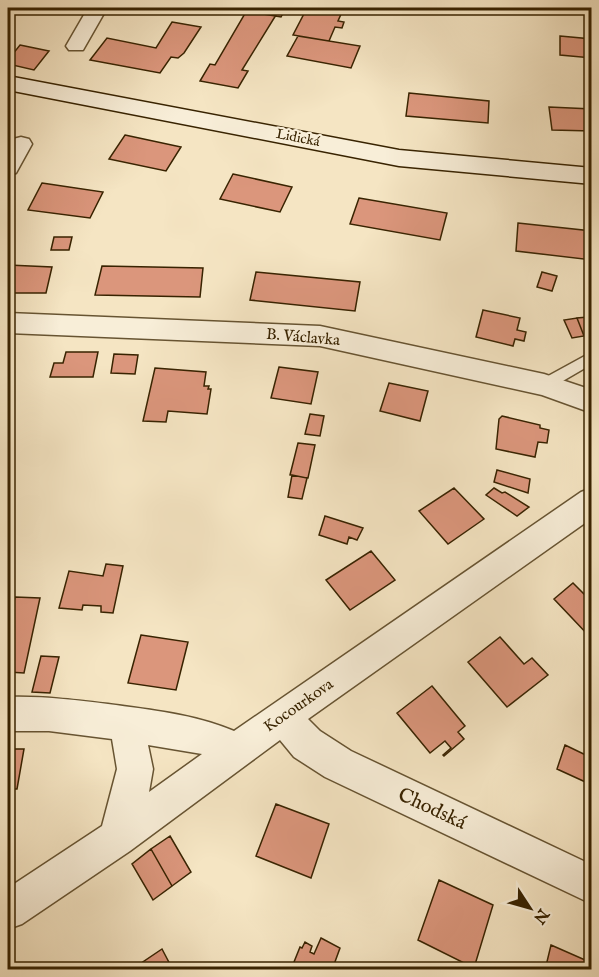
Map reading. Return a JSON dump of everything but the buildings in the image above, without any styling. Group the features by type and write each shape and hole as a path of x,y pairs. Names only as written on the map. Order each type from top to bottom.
{"main road":[{"name":"Lidická","path":"8,83 399,158 591,176"}],"street":[{"path":"76,46 97,8"},
{"path":"8,168 21,144"},
{"name":"B. Václavka","path":"8,323 320,336 544,385 591,402"},
{"name":"Kocourkova","path":"8,910 117,838 282,717 591,501"},
{"path":"8,714 50,714 127,724 206,737 237,750"},
{"name":"Chodská","path":"282,717 308,744 338,764 591,885"},
{"path":"117,838 135,769 127,724"}],"lane":[{"path":"544,385 591,357"}]}
